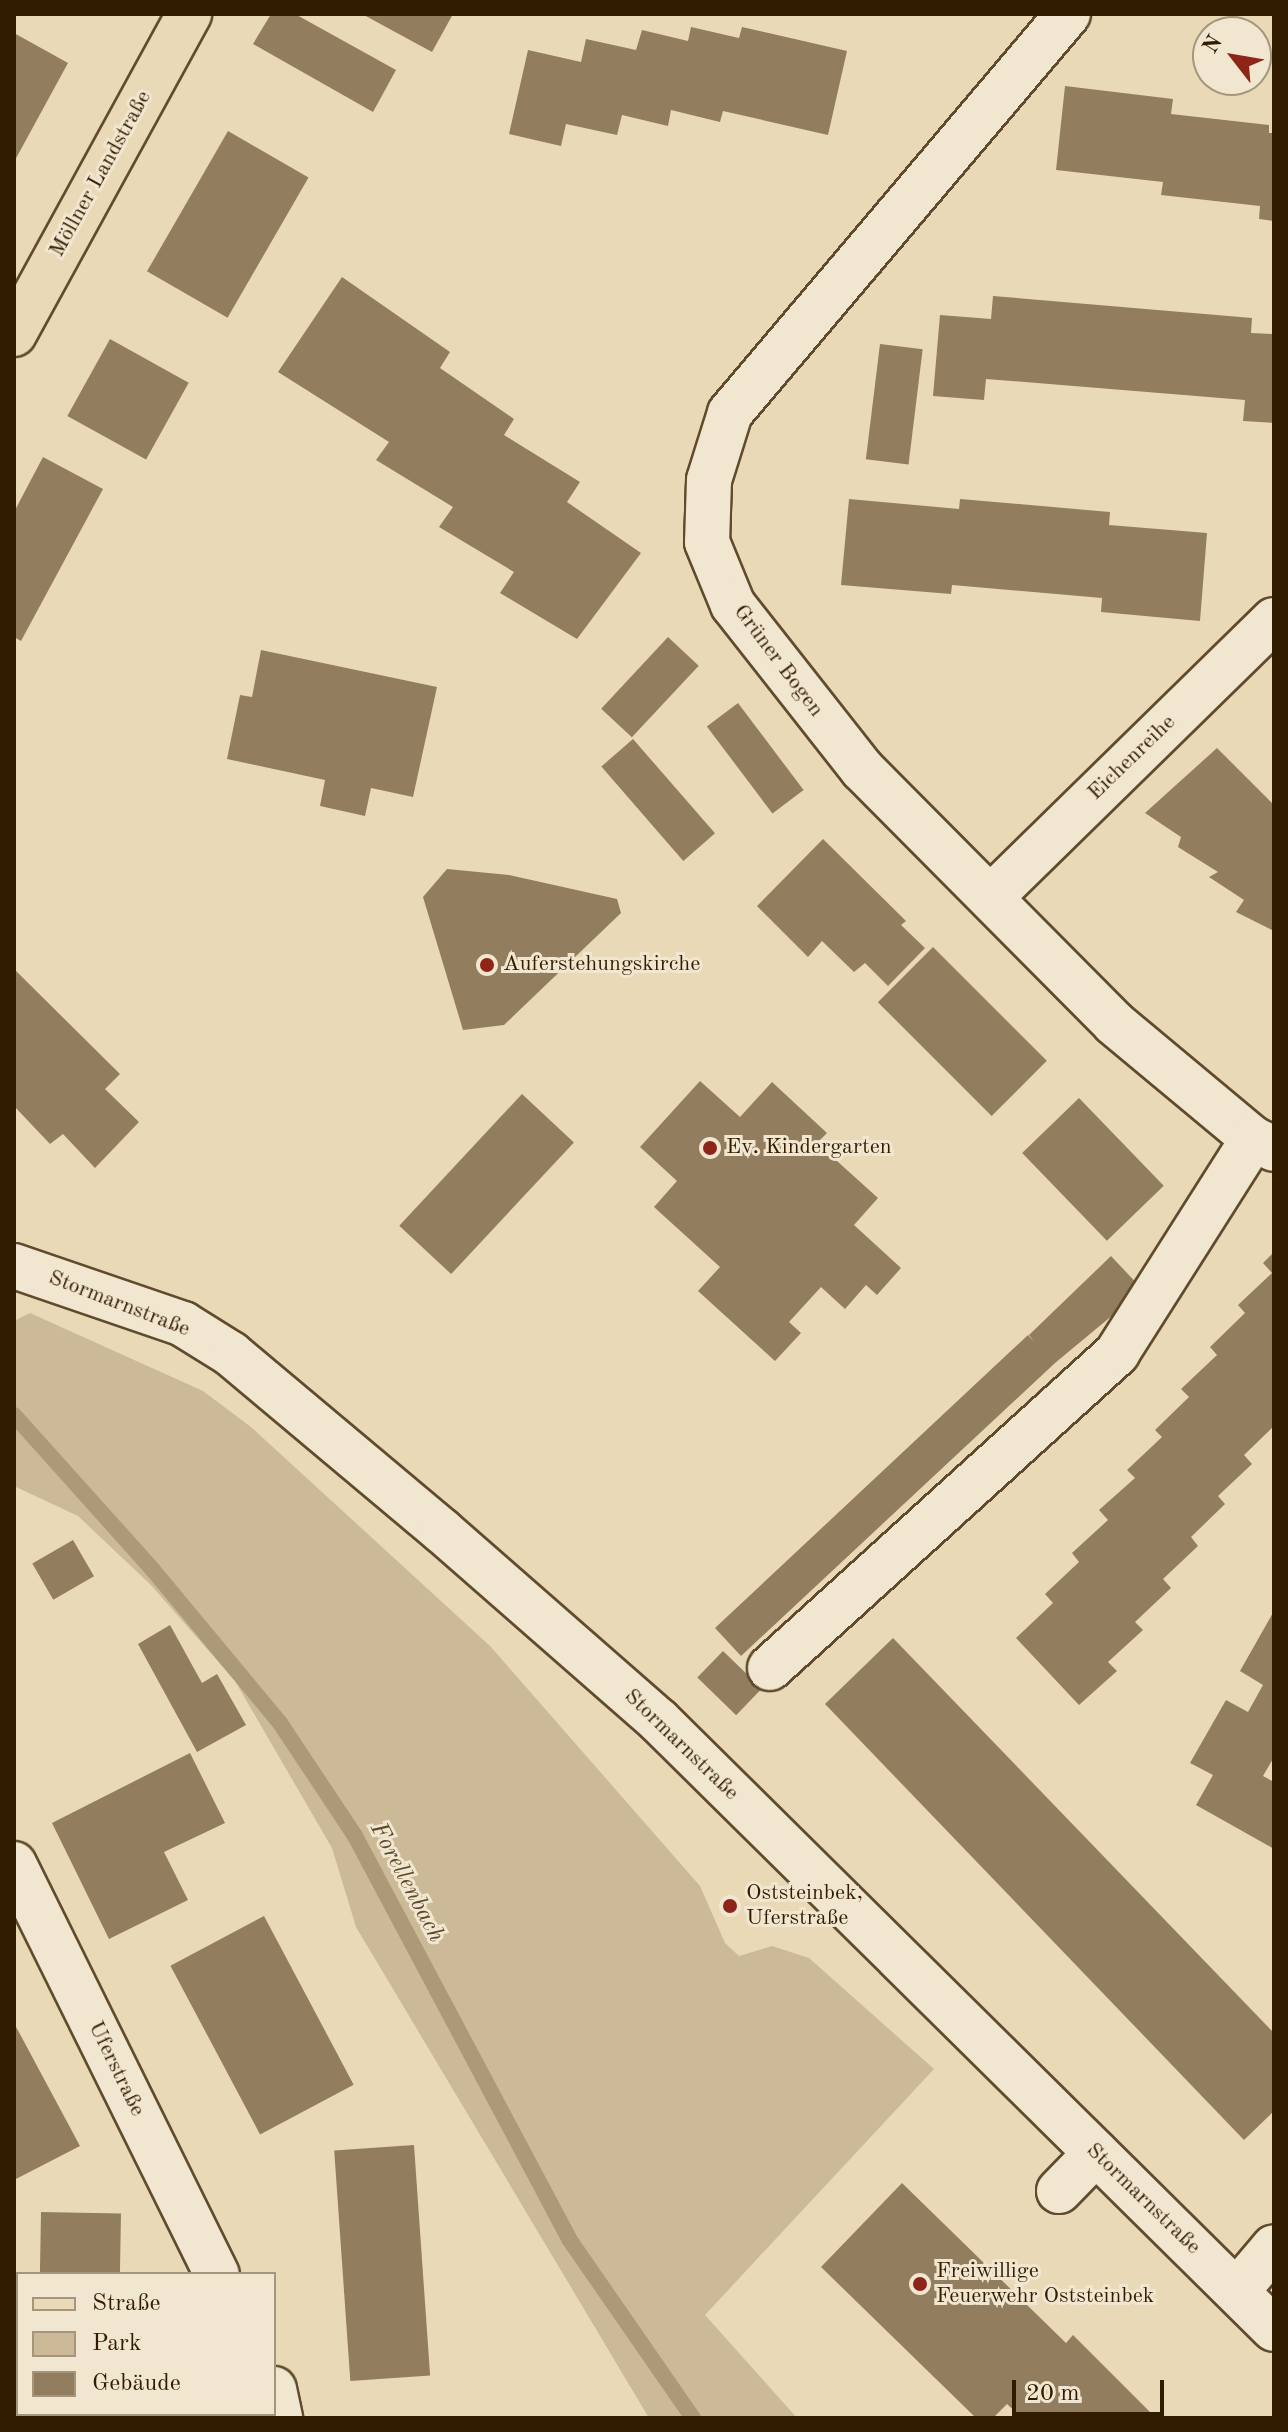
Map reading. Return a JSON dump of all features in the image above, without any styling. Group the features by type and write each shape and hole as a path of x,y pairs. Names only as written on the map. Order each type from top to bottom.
{"main road":[{"name":"Möllner Landstraße","path":"14,334 189,14"}],"street":[{"name":"Grüner Bogen","path":"1068,14 730,413 709,480 707,542 733,605 862,769 1114,1023 1264,1144"},
{"name":"Eichenreihe","path":"991,897 1274,620"},
{"path":"770,1668 1117,1353 1264,1144"},
{"name":"Stormarnstraße","path":"14,1266 183,1324 231,1354 658,1720 1274,2329"},
{"name":"Uferstraße","path":"14,1864 216,2272"},
{"path":"1059,2191 1096,2153"},
{"path":"1237,2291 1274,2247"}],"green space":[{"path":"30,1313 203,1391 251,1427 490,1646 700,1886 725,1943 739,1956 772,1946 809,1958 934,2069 705,2315 797,2418 649,2418 356,1927 332,1848 235,1681 151,1585 78,1516 14,1486 14,1321"}],"building":[{"path":"271,14 295,14 396,70 373,112 253,44"},
{"path":"362,14 453,14 432,52"},
{"path":"691,27 739,38 742,27 847,51 828,135 723,111 720,122 671,110 668,126 622,115 617,135 566,124 561,146 509,134 528,50 581,62 586,39 636,50 642,30 688,41"},
{"path":"14,33 68,63 14,162"},
{"path":"1065,86 1173,99 1171,114 1269,125 1269,133 1274,133 1274,221 1259,219 1260,206 1161,195 1163,182 1056,170"},
{"path":"228,131 309,177 228,318 147,271"},
{"path":"342,277 450,352 440,368 514,419 504,435 580,482 567,502 641,553 577,639 500,593 514,572 439,527 453,507 376,460 389,442 278,372"},
{"path":"993,296 1252,318 1251,333 1274,334 1274,423 1243,421 1245,400 1037,383 986,379 984,400 933,396 940,315 991,319"},
{"path":"110,339 189,383 146,460 67,416"},
{"path":"880,344 923,349 909,464 866,459"},
{"path":"43,457 103,489 21,641 14,637 14,512"},
{"path":"849,499 959,509 960,499 1110,512 1109,525 1207,533 1200,621 1101,612 1102,598 952,585 951,594 841,585"},
{"path":"668,637 699,666 632,737 601,709"},
{"path":"261,650 437,687 413,797 371,788 365,816 320,806 325,780 227,759 240,695 252,697"},
{"path":"738,703 804,790 772,814 707,726"},
{"path":"633,739 715,833 683,861 601,767"},
{"path":"1217,748 1274,805 1274,931 1236,912 1244,900 1209,877 1218,872 1178,847 1181,837 1145,813"},
{"path":"823,839 906,921 901,925 925,948 888,986 865,963 854,972 822,941 808,957 757,906"},
{"path":"447,869 509,875 617,899 621,913 504,1025 463,1030 423,897"},
{"path":"933,947 1047,1061 992,1116 878,1002"},
{"path":"14,969 120,1074 105,1089 139,1122 95,1168 63,1134 50,1144 14,1106"},
{"path":"700,1081 740,1117 772,1082 827,1133 817,1143 878,1198 854,1225 901,1268 877,1295 866,1285 845,1309 821,1287 789,1322 801,1333 775,1361 698,1291 720,1267 654,1207 677,1181 640,1147"},
{"path":"522,1094 574,1142 451,1274 399,1226"},
{"path":"1079,1098 1164,1186 1107,1241 1022,1153"},
{"path":"1274,1252 1274,1426 1244,1455 1252,1464 1218,1496 1225,1504 1191,1537 1198,1546 1163,1579 1171,1588 1135,1622 1143,1630 1108,1662 1117,1671 1079,1705 1016,1638 1053,1603 1045,1594 1079,1562 1072,1553 1108,1520 1099,1510 1135,1478 1127,1470 1162,1437 1155,1430 1189,1397 1181,1389 1217,1355 1210,1347 1245,1313 1238,1305 1272,1273 1263,1263"},
{"path":"1111,1256 1143,1290 1055,1363 741,1656 715,1628 1028,1335 1034,1342 1029,1335"},
{"path":"73,1540 94,1576 53,1600 32,1564"},
{"path":"1274,1611 1274,1757 1263,1776 1274,1782 1274,1849 1196,1805 1213,1775 1190,1763 1226,1700 1248,1712 1263,1685 1240,1671"},
{"path":"170,1625 202,1683 217,1674 246,1725 197,1752 138,1644"},
{"path":"893,1638 1274,2033 1274,2111 1244,2140 825,1704"},
{"path":"723,1651 762,1689 736,1715 697,1678"},
{"path":"190,1753 225,1823 164,1852 188,1900 109,1939 52,1823"},
{"path":"264,1916 354,2085 260,2134 170,1966"},
{"path":"14,2023 80,2146 14,2180"},
{"path":"414,2145 430,2375 350,2381 334,2151"},
{"path":"902,2183 1066,2343 1073,2335 1156,2418 1022,2418 1007,2404 993,2418 976,2418 821,2267"},
{"path":"41,2212 121,2213 120,2272 40,2272"},
{"path":"69,2416 120,2416 69,2418"}],"waterway":[{"name":"Forellenbach","path":"14,1415 153,1570 280,1723 355,1836 569,2239 693,2418"}],"place":[{"name":"Auferstehungskirche","path":"487,965"},
{"name":"Ev. Kindergarten","path":"710,1148"},
{"name":"Oststeinbek, Uferstraße","path":"730,1906"},
{"name":"Freiwillige Feuerwehr Oststeinbek","path":"920,2284"}]}
